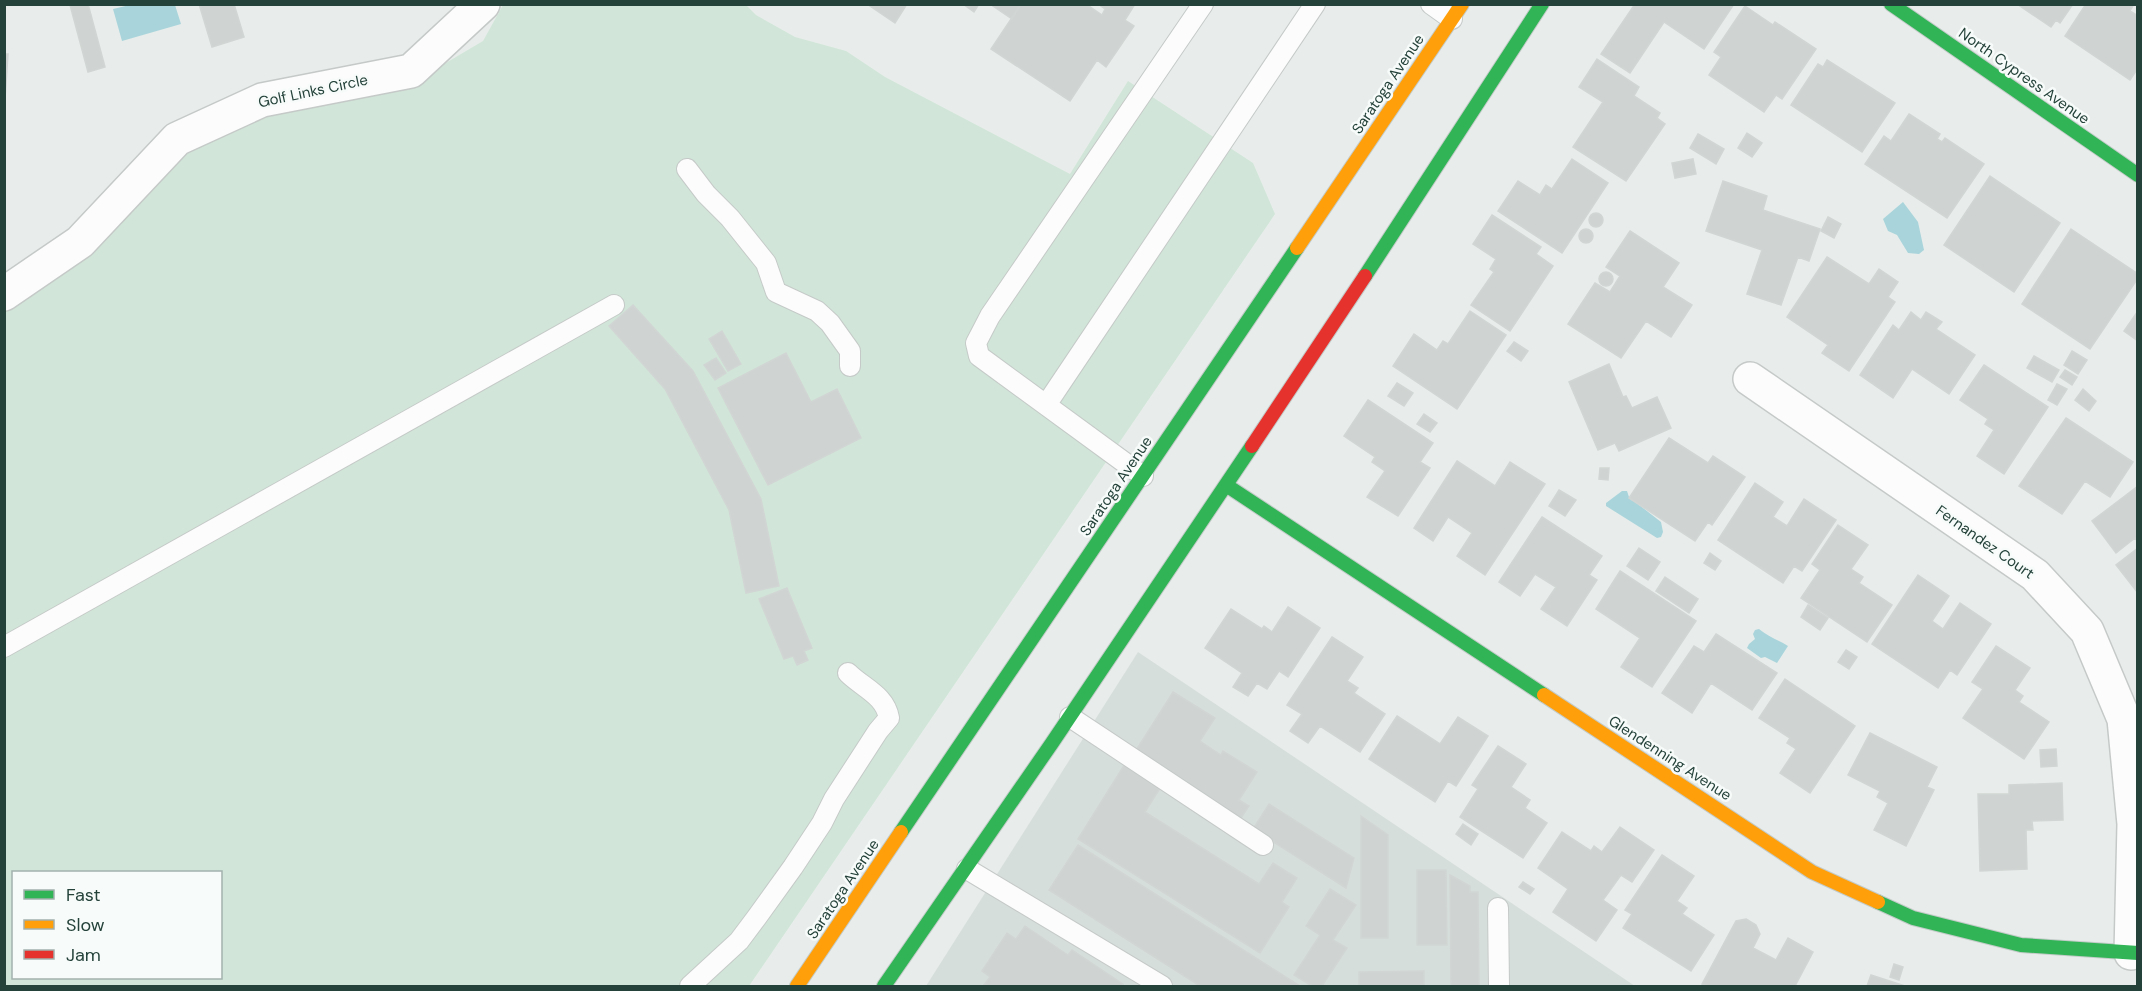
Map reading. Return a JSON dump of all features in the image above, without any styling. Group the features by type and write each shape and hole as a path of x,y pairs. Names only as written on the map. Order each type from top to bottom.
{"main road":[{"path":"884,987 967,869 1226,485 1542,4"},
{"name":"North Cypress Avenue","path":"1891,4 2138,175"},
{"name":"Saratoga Avenue","path":"797,987 1457,12"},
{"name":"Glendenning Avenue","path":"1226,485 1812,873 1913,918 2021,945 2134,953"}],"street":[{"name":"Golf Links Circle","path":"4,294 80,242 177,139 261,100 411,71 483,4"},
{"name":"Fernandez Court","path":"1750,379 2035,575 2087,632 2124,719 2133,824 2134,953"}],"lane":[{"path":"1143,476 979,356 976,343 990,316 1203,4"},
{"path":"1046,405 1315,4"},
{"path":"1431,4 1457,12"},
{"path":"687,169 766,263 776,292 817,311 830,323 850,351 850,366"},
{"path":"4,647 614,305"},
{"path":"690,987 739,941 757,917 793,867 822,823 834,799 889,718 887,709 880,698 848,673"},
{"path":"1070,717 1263,845"},
{"path":"967,869 1162,987"},
{"path":"1498,908 1499,987"}],"shaded area":[{"path":"1138,652 1635,986 926,986"}],"green space":[{"path":"745,4 756,15 795,37 846,51 885,77 1070,174 1128,81 1253,163 1275,214 749,986 5,986 5,312 84,245 183,144 252,114 417,80 483,41 503,5"}],"water":[{"path":"130,5 175,5 181,24 122,41 113,9"},
{"path":"1903,202 1918,222 1924,250 1919,254 1908,253 1897,235 1888,231 1883,219"},
{"path":"1622,491 1627,491 1629,497 1661,522 1663,532 1661,537 1657,538 1606,506 1606,503"},
{"path":"1759,629 1788,646 1777,663 1765,657 1761,658 1747,648 1755,639 1753,634 1755,630"}],"building":[{"path":"88,4 105,67 88,72 70,5"},
{"path":"199,4 234,4 244,37 212,47"},
{"path":"867,4 907,4 895,23"},
{"path":"963,4 979,4 974,12"},
{"path":"990,4 1021,4 1012,19"},
{"path":"1021,4 1086,4 1102,15 1105,9 1098,4 1135,4 1125,20 1134,26 1106,67 1097,60 1070,101 991,49"},
{"path":"1635,4 1734,4 1704,49 1664,22 1630,73 1601,54"},
{"path":"2017,4 2073,4 2060,23 2056,20 2051,27"},
{"path":"2086,4 2134,4 2130,11 2138,16 2138,68 2130,80 2065,36"},
{"path":"1745,6 1773,25 1775,22 1816,49 1782,99 1776,95 1764,112 1709,75 1721,57 1714,52"},
{"path":"4,54 8,54 5,99 4,99"},
{"path":"1597,59 1639,87 1634,96 1660,113 1657,118 1665,124 1626,181 1573,147 1603,102 1579,87"},
{"path":"1827,60 1895,103 1862,152 1791,105 1818,64 1823,67"},
{"path":"1909,114 1940,134 1937,139 1942,142 1945,138 1984,164 1947,218 1865,164 1884,136 1891,141"},
{"path":"1747,133 1762,143 1752,157 1738,148"},
{"path":"1698,134 1724,149 1716,164 1690,148"},
{"path":"1572,159 1608,183 1562,253 1498,211 1518,181 1540,195 1546,185 1552,189"},
{"path":"1693,159 1696,174 1675,178 1672,163"},
{"path":"1990,176 2060,223 2014,292 1944,245"},
{"path":"1723,181 1767,196 1763,210 1820,229 1809,261 1798,257 1781,305 1747,294 1762,250 1706,231"},
{"path":"1596,213 1601,215 1603,220 1601,225 1596,227 1591,225 1589,220 1591,215"},
{"path":"1492,215 1541,247 1536,254 1553,266 1510,331 1471,305 1494,272 1490,269 1496,259 1473,244"},
{"path":"1828,217 1841,224 1834,238 1821,231"},
{"path":"1586,229 1591,231 1593,236 1591,241 1586,243 1581,241 1579,236 1581,231"},
{"path":"2071,229 2138,274 2138,278 2090,349 2022,304"},
{"path":"1630,231 1679,263 1663,287 1692,305 1671,337 1646,321 1621,358 1568,324 1595,283 1610,292 1620,276 1606,267"},
{"path":"1827,257 1869,284 1879,269 1898,282 1888,297 1895,302 1849,371 1822,353 1828,345 1787,317"},
{"path":"1603,272 1609,272 1613,279 1609,286 1603,286 1599,282 1599,276"},
{"path":"633,305 693,371 761,499 779,586 746,593 729,510 665,389 609,326"},
{"path":"1470,311 1506,335 1457,409 1393,366 1414,334 1437,350 1443,341 1448,344"},
{"path":"2138,311 2138,341 2124,331"},
{"path":"1911,312 1921,320 1926,312 1942,322 1936,329 1975,355 1949,394 1912,369 1893,398 1860,375 1893,325 1899,330"},
{"path":"722,331 741,364 728,371 709,339"},
{"path":"1514,342 1528,351 1521,361 1507,351"},
{"path":"2072,351 2087,360 2078,374 2064,365"},
{"path":"786,353 811,402 837,389 861,438 768,485 718,388"},
{"path":"2034,356 2059,370 2052,382 2027,368"},
{"path":"716,358 726,373 715,380 704,365"},
{"path":"1609,364 1623,397 1626,396 1632,408 1657,397 1671,428 1619,451 1615,443 1598,450 1569,382"},
{"path":"1984,365 2048,407 2004,474 1977,456 1994,430 1985,424 1988,419 1960,400"},
{"path":"2065,370 2077,377 2072,385 2060,377"},
{"path":"1397,383 1413,393 1404,406 1388,396"},
{"path":"2057,384 2067,389 2057,405 2048,400"},
{"path":"2083,389 2096,401 2089,411 2075,400"},
{"path":"1368,400 1433,443 1420,462 1430,468 1398,516 1367,497 1385,471 1372,462 1375,457 1344,436"},
{"path":"1424,414 1437,423 1430,432 1417,424"},
{"path":"2066,418 2133,462 2110,497 2085,481 2062,514 2019,486"},
{"path":"1669,438 1708,463 1713,456 1745,477 1712,525 1708,522 1695,541 1629,498"},
{"path":"1457,461 1495,486 1510,462 1545,484 1485,575 1457,556 1472,533 1448,517 1433,541 1414,528"},
{"path":"1600,468 1609,468 1608,480 1599,479"},
{"path":"1755,483 1783,502 1773,517 1787,526 1804,499 1836,520 1802,571 1794,566 1783,583 1718,540"},
{"path":"2138,486 2138,542 2135,538 2116,553 2092,521"},
{"path":"1559,490 1576,500 1565,516 1549,506"},
{"path":"1542,517 1602,556 1589,575 1597,580 1567,626 1541,609 1556,587 1535,574 1520,596 1499,582"},
{"path":"1838,525 1868,545 1851,569 1863,577 1859,583 1892,605 1867,642 1801,598 1820,570 1812,564"},
{"path":"1639,548 1660,562 1648,580 1627,566"},
{"path":"2138,548 2138,593 2116,565"},
{"path":"1710,553 1721,561 1715,570 1704,563"},
{"path":"1620,571 1696,621 1652,687 1621,667 1640,638 1596,609"},
{"path":"1918,575 1949,596 1932,621 1943,629 1960,603 1991,624 1957,675 1950,670 1938,688 1872,644"},
{"path":"1665,577 1698,599 1689,613 1656,591"},
{"path":"787,588 812,648 804,651 808,660 797,665 793,656 784,659 759,599"},
{"path":"1808,605 1828,618 1820,630 1801,617"},
{"path":"1288,607 1320,628 1288,677 1279,671 1267,689 1257,683 1248,696 1233,687 1242,673 1205,648 1231,609 1262,629 1264,626 1272,632"},
{"path":"1716,634 1777,673 1752,710 1711,683 1692,713 1662,693 1694,646 1704,652"},
{"path":"1332,637 1363,657 1347,681 1358,688 1354,693 1385,714 1360,752 1320,726 1308,743 1290,731 1302,714 1287,705"},
{"path":"1996,646 2030,668 2015,690 2023,696 2019,702 2049,722 2024,759 1963,718 1983,689 1972,682"},
{"path":"1846,650 1857,657 1849,669 1838,662"},
{"path":"1785,679 1855,726 1810,793 1780,773 1796,749 1787,743 1790,738 1759,718"},
{"path":"1173,692 1215,718 1200,741 1221,755 1223,751 1257,772 1239,800 1249,806 1239,821 1133,755"},
{"path":"1397,716 1440,744 1458,717 1488,736 1456,786 1448,781 1435,802 1369,759"},
{"path":"1870,733 1937,767 1927,787 1934,790 1906,846 1874,830 1888,803 1877,797 1880,791 1848,775"},
{"path":"1498,746 1526,764 1511,787 1530,800 1525,808 1547,823 1523,858 1460,817 1478,789 1472,785"},
{"path":"2056,749 2057,766 2041,767 2040,750"},
{"path":"1128,759 1164,782 1145,812 1259,884 1273,863 1297,878 1282,902 1289,907 1260,953 1078,839"},
{"path":"2062,783 2063,820 2032,821 2033,830 2026,830 2027,869 1980,871 1978,794 2009,794 2009,785"},
{"path":"1269,804 1354,858 1346,888 1253,829"},
{"path":"1361,816 1388,835 1388,938 1361,938"},
{"path":"1463,824 1478,834 1471,845 1456,834"},
{"path":"1620,827 1654,850 1632,882 1621,875 1603,900 1617,910 1596,941 1553,912 1568,889 1538,868 1562,832 1591,851 1594,846 1602,852"},
{"path":"1078,845 1300,986 1200,986 1049,890"},
{"path":"1662,855 1694,876 1677,901 1687,908 1682,914 1714,935 1691,971 1623,928 1632,914 1625,910"},
{"path":"1417,870 1446,870 1447,945 1417,945"},
{"path":"1450,875 1470,886 1470,892 1478,892 1479,986 1451,986"},
{"path":"1523,882 1534,889 1530,894 1519,887"},
{"path":"1330,889 1356,905 1333,940 1347,948 1322,986 1312,986 1294,975 1320,935 1306,926"},
{"path":"1746,919 1756,925 1760,934 1753,948 1776,960 1788,938 1813,952 1795,986 1707,986 1702,984 1736,921"},
{"path":"1025,926 1068,955 1072,950 1123,984 1121,986 983,986 990,977 982,971 1007,933 1016,939"},
{"path":"1894,964 1903,967 1899,980 1890,977"},
{"path":"1424,971 1424,986 1359,986 1359,972"},
{"path":"1871,975 1905,986 1867,986"}],"traffic: fast":[{"path":"1365,276 1542,4"},
{"path":"1891,4 2138,175"},
{"path":"901,832 1297,248"},
{"path":"884,986 1052,743 1252,446"},
{"path":"1226,485 1544,695"},
{"path":"1878,902 1913,918 2021,945 2138,953"}],"traffic: slow":[{"path":"1297,248 1462,4"},
{"path":"1544,695 1812,872 1878,902"},
{"path":"797,986 901,832"}],"traffic: jam":[{"path":"1252,446 1365,276"}]}
